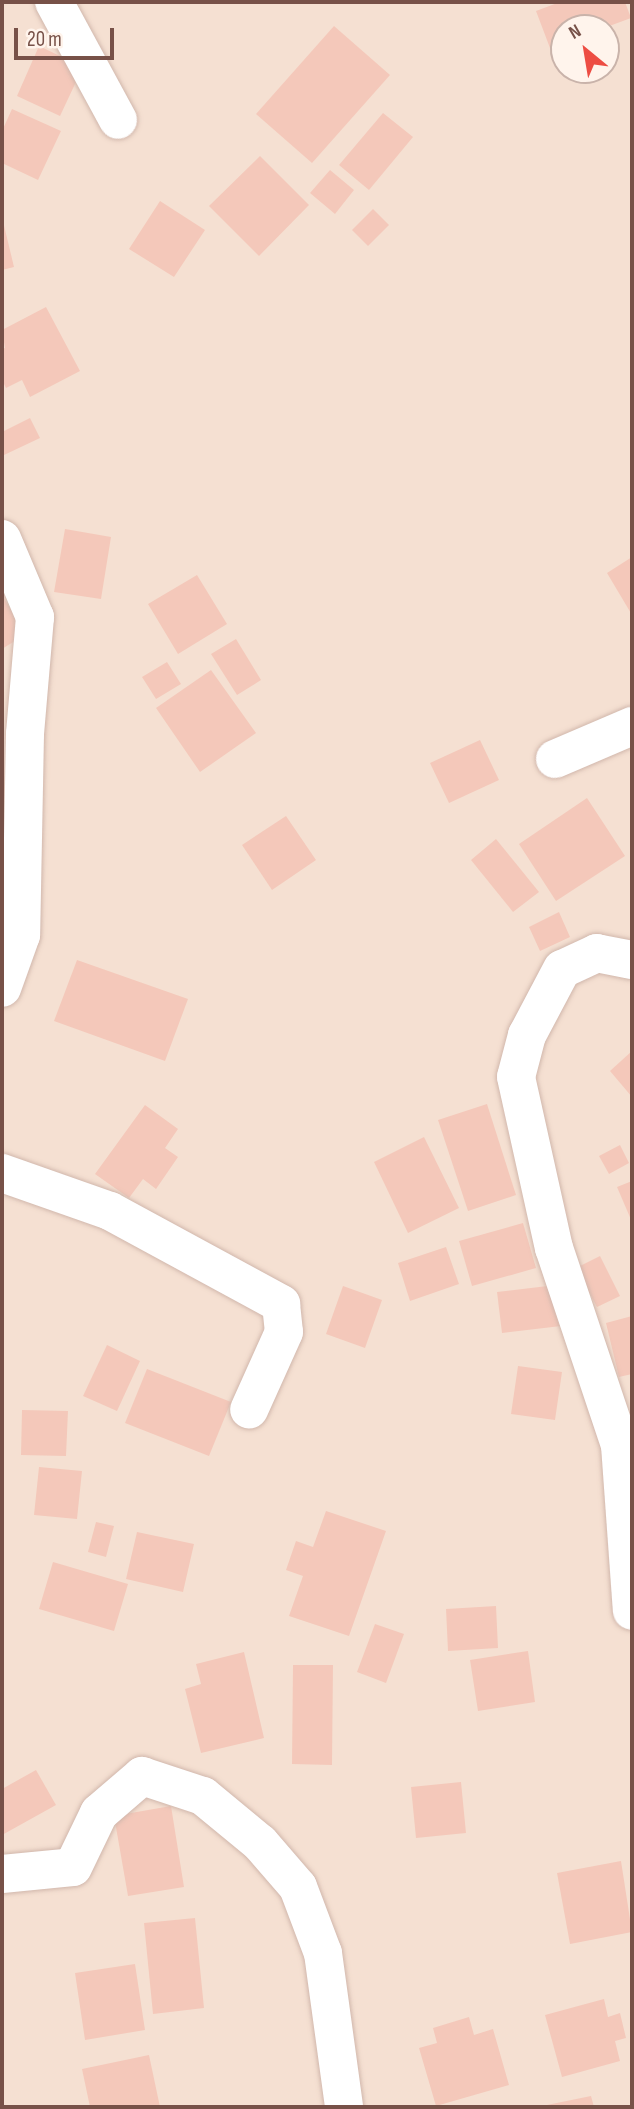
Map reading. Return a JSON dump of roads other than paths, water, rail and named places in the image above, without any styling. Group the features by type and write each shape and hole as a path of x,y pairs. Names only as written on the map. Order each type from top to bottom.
{"street":[{"path":"54,2 118,120"},
{"path":"2,539 35,617 13,746 21,935 2,988"},
{"path":"555,759 632,726"},
{"path":"632,960 597,953 562,969 527,1035 516,1077 554,1248 620,1445 632,1611"},
{"path":"2,1173 110,1211 281,1304 284,1332 249,1410"},
{"path":"2,1874 72,1867 99,1813 142,1776 203,1796 260,1843 298,1887 323,1953 344,2107"}]}
